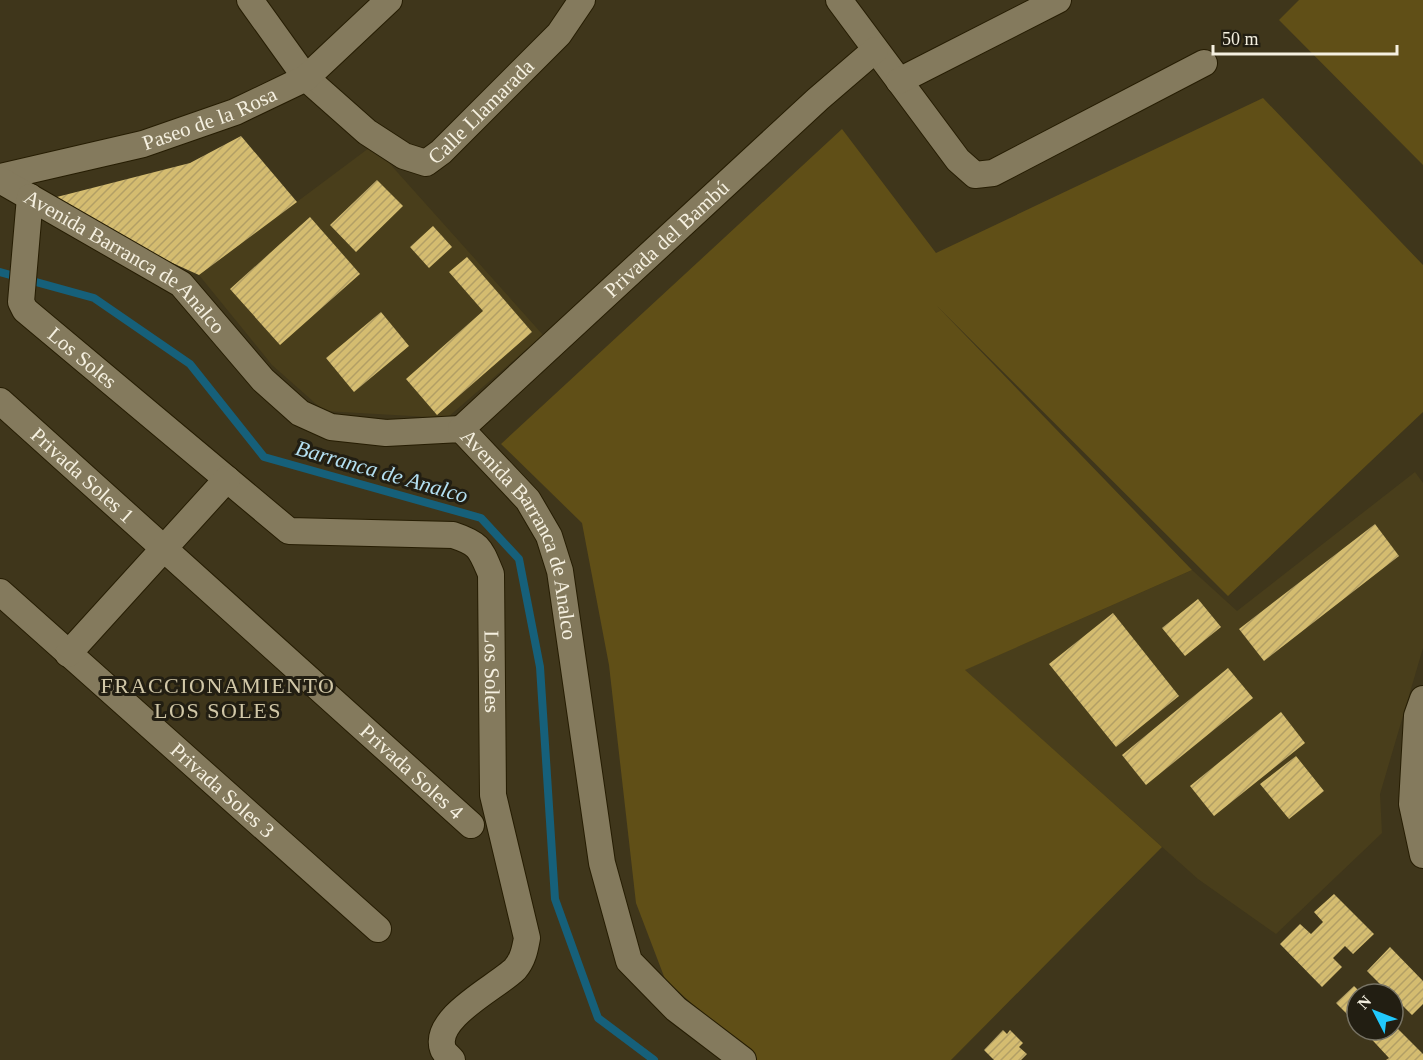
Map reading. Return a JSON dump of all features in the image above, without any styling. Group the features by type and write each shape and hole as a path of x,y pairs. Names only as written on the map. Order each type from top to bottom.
{"street":[{"path":"250,0 306,78"},
{"name":"Paseo de la Rosa","path":"0,179 142,144 235,112 306,78 388,0"},
{"name":"Calle Llamarada","path":"306,78 367,132 404,156 426,163 441,152 559,34 582,0"},
{"path":"839,0 957,160 975,176 993,173 1204,63"},
{"path":"899,81 1058,0"},
{"name":"Privada del Bambú","path":"461,429 818,99 875,50"},
{"name":"Avenida Barranca de Analco","path":"0,179 181,284 263,380 300,413 331,427 386,433 461,429 528,500 549,536 560,571 602,863 629,961 675,1009 743,1060"},
{"name":"Los Soles","path":"30,197 21,302 25,310 289,531 453,535 473,541 483,555 491,574 493,795 526,938 523,956 516,968 453,1017 443,1033 443,1049 452,1060"},
{"name":"Privada Soles 1","path":"0,401 164,548"},
{"path":"68,654 227,479"},
{"name":"Privada Soles 4","path":"164,548 471,825"},
{"name":"Privada Soles 3","path":"0,592 378,929"},
{"path":"1423,699 1417,716 1412,804 1423,855"}],"shaded area":[{"path":"1299,0 1423,0 1423,165 1279,20"},
{"path":"1263,98 1423,265 1423,412 1228,596 937,306 1192,570 965,670 1162,847 951,1060 753,1060 665,979 636,903 609,665 582,523 501,444 842,129 936,253"},
{"path":"373,145 543,335 447,418 324,411 272,365 199,275"},
{"path":"1415,472 1423,483 1423,648 1380,794 1382,833 1276,934 1198,879 964,670 1192,570 1237,611"}],"building":[{"path":"241,136 297,202 199,275 108,234 45,200 190,163"},
{"path":"377,180 403,206 356,252 330,225"},
{"path":"310,217 360,274 280,345 230,289"},
{"path":"433,226 452,247 429,268 410,247"},
{"path":"467,257 532,332 437,415 406,379 483,311 449,272"},
{"path":"381,312 409,346 354,392 326,358"},
{"path":"1375,524 1399,556 1264,661 1239,629"},
{"path":"1198,599 1221,627 1185,656 1162,628"},
{"path":"1113,613 1179,696 1116,747 1049,664"},
{"path":"1228,668 1253,698 1146,785 1122,755"},
{"path":"1281,712 1305,743 1214,816 1190,786"},
{"path":"1296,756 1324,791 1289,819 1260,784"},
{"path":"1334,894 1374,934 1353,954 1345,946 1333,958 1342,967 1322,987 1280,944 1300,924 1311,934 1323,922 1314,912"},
{"path":"1390,947 1423,981 1423,1004 1412,1015 1405,1008 1405,982 1378,982 1367,971"},
{"path":"1345,994 1345,1012 1336,1003"},
{"path":"1003,1030 1007,1034 1010,1030 1023,1043 1019,1047 1027,1054 1021,1060 994,1060 984,1050"},
{"path":"1405,1036 1423,1054 1423,1060 1386,1060 1389,1058 1374,1042 1405,1042"}],"waterway":[{"name":"Barranca de Analco","path":"0,272 94,298 190,364 264,457 481,518 519,559 540,667 555,899 598,1018 654,1060"}],"district":[{"name":"FRACCIONAMIENTO LOS SOLES","path":"218,698"}]}
